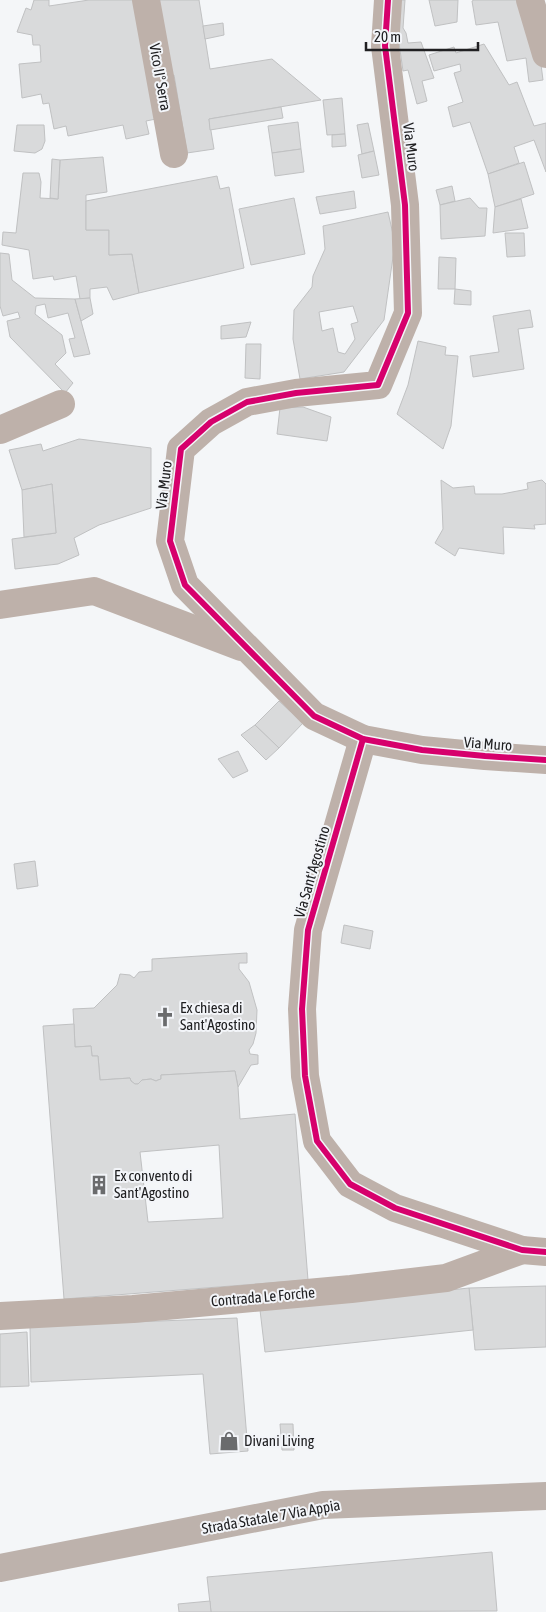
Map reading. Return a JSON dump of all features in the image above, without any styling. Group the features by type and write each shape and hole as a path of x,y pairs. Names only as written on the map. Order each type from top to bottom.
{"main road":[{"name":"Strada Statale 7 Via Appia","path":"0,1568 324,1505 546,1496"}],"street":[{"name":"Vico II° Serra","path":"146,0 174,154"},
{"name":"Via Muro","path":"388,0 385,46 405,205 408,314 378,385 296,393 247,402 211,422 181,449 170,540 185,585 314,716 363,739 422,750 546,760"},
{"path":"530,0 546,54"},
{"path":"0,430 61,404"},
{"path":"0,604 94,591 249,650"},
{"name":"Via Sant'Agostino","path":"363,739 308,930 303,1018 305,1076 317,1141 350,1184 395,1208 534,1251"},
{"name":"Contrada Le Forche","path":"0,1316 133,1309 341,1290 446,1278 534,1251"}],"building":[{"path":"34,0 49,0 49,6 89,0 136,0 161,118 146,121 149,134 126,139 123,125 68,136 66,126 54,129 49,103 43,104 41,94 22,98 19,64 41,62 40,45 33,45 32,35 17,32 26,8 31,10"},
{"path":"159,0 199,0 210,69 272,59 321,100 209,119 214,149 187,153 174,75 171,76"},
{"path":"399,0 405,0 403,28 408,43 421,42 434,78 422,81 427,101 417,104 408,70 403,71 397,29"},
{"path":"429,0 458,0 457,22 435,26"},
{"path":"520,0 539,49 543,80 529,82 526,58 507,61 498,22 476,25 472,1"},
{"path":"223,23 224,35 205,39 203,26"},
{"path":"484,44 509,85 517,82 534,126 546,123 546,172 534,140 514,147 519,163 488,174 470,122 453,127 448,107 463,102 454,73 461,71 460,64 434,71 429,55 454,47 456,53"},
{"path":"342,98 345,134 327,135 323,100"},
{"path":"281,107 283,118 210,130 209,119"},
{"path":"298,122 301,149 272,153 268,126"},
{"path":"368,123 374,151 362,154 357,125"},
{"path":"17,125 44,125 45,141 42,149 35,153 14,151"},
{"path":"345,134 346,146 332,147 332,135"},
{"path":"301,149 304,172 275,176 272,153"},
{"path":"374,151 379,175 362,178 358,155"},
{"path":"103,157 107,192 86,195 86,230 109,230 109,255 132,254 139,293 113,300 107,287 90,289 90,298 80,299 76,276 54,280 53,276 33,279 29,250 2,245 3,232 16,233 23,173 39,173 41,182 40,198 58,199 60,160"},
{"path":"52,159 60,160 58,199 50,198"},
{"path":"524,162 534,194 495,207 488,174"},
{"path":"217,176 220,189 229,187 244,268 139,293 132,254 109,255 109,230 86,230 86,201"},
{"path":"452,186 455,201 440,205 436,190"},
{"path":"354,191 356,208 320,214 316,197"},
{"path":"294,198 305,254 251,265 239,209"},
{"path":"470,198 479,208 487,208 485,236 441,239 440,205"},
{"path":"521,199 528,228 493,233 495,207"},
{"path":"388,212 395,243 384,320 344,372 300,379 293,339 294,310 312,287 313,276 325,249 323,226","holes":["353,306 358,322 351,324 355,339 345,354 338,352 333,328 322,331 319,312"]},
{"path":"505,233 524,233 525,256 507,257"},
{"path":"0,253 9,254 12,280 35,298 75,299 90,354 74,357 69,339 75,338 68,313 48,318 45,304 36,306 35,314 62,335 66,353 55,364 73,383 65,393 10,337 7,321 20,318 18,312 3,316 0,306"},
{"path":"439,257 456,258 455,289 438,289"},
{"path":"455,289 471,291 471,305 454,304"},
{"path":"90,298 93,314 81,321 75,299"},
{"path":"530,310 533,327 518,329 524,369 473,377 470,356 499,352 493,316"},
{"path":"251,322 246,337 221,339 221,326"},
{"path":"418,341 446,347 445,355 458,356 451,426 443,449 397,414 408,385"},
{"path":"246,344 261,344 260,379 245,378"},
{"path":"303,407 331,417 327,441 277,434 280,408"},
{"path":"79,439 151,448 151,508 99,525 74,538 79,555 58,564 15,569 12,539 56,533 52,484 22,490 9,450 41,444 43,451"},
{"path":"441,480 453,488 474,486 475,494 502,494 528,489 527,483 542,480 546,484 546,524 534,525 535,529 503,527 504,554 459,548 455,556 435,543 443,529"},
{"path":"52,484 56,533 24,537 22,490"},
{"path":"279,701 303,723 279,748 255,725"},
{"path":"255,725 279,748 266,760 241,735"},
{"path":"238,751 248,771 233,778 218,759"},
{"path":"35,861 38,886 17,889 14,864"},
{"path":"344,925 373,931 370,949 341,943"},
{"name":"Ex chiesa di Sant'Agostino","path":"247,953 247,963 239,963 239,969 249,982 257,1010 256,1033 249,1050 250,1054 258,1055 258,1064 251,1065 238,1087 235,1071 161,1075 161,1079 156,1081 151,1079 142,1080 138,1084 131,1081 130,1078 100,1080 98,1056 92,1056 91,1046 75,1047 73,1009 94,1008 117,985 120,974 130,975 134,978 139,972 152,971 152,959"},
{"name":"Ex convento di Sant'Agostino","path":"74,1024 75,1047 91,1046 92,1056 98,1056 100,1080 130,1078 135,1084 138,1084 142,1080 151,1079 156,1081 161,1079 161,1075 235,1071 240,1119 295,1114 308,1280 64,1299 43,1026","holes":["219,1145 223,1218 148,1222 140,1152"]},
{"path":"546,1286 546,1347 475,1350 469,1288"},
{"path":"469,1288 473,1330 265,1352 260,1310"},
{"path":"237,1318 248,1451 210,1454 203,1374 31,1382 30,1326"},
{"path":"27,1332 29,1386 0,1387 0,1334"},
{"path":"280,1424 293,1424 294,1450 282,1450"},
{"path":"492,1552 497,1611 211,1612 207,1577"},
{"path":"210,1601 211,1612 179,1612 178,1604"}],"cycle path":[{"path":"388,0 385,46 405,205 408,313 378,385 296,393 247,402 211,422 181,449 170,541 185,585 314,716 363,739 422,750 546,760"},
{"path":"363,739 308,930 302,1009 305,1076 317,1141 350,1184 395,1208 522,1250 546,1252"}],"place":[{"name":"Ex chiesa di Sant'Agostino","path":"165,1017"},
{"name":"Ex convento di Sant'Agostino","path":"99,1185"},
{"name":"Divani Living","path":"229,1441"}]}
